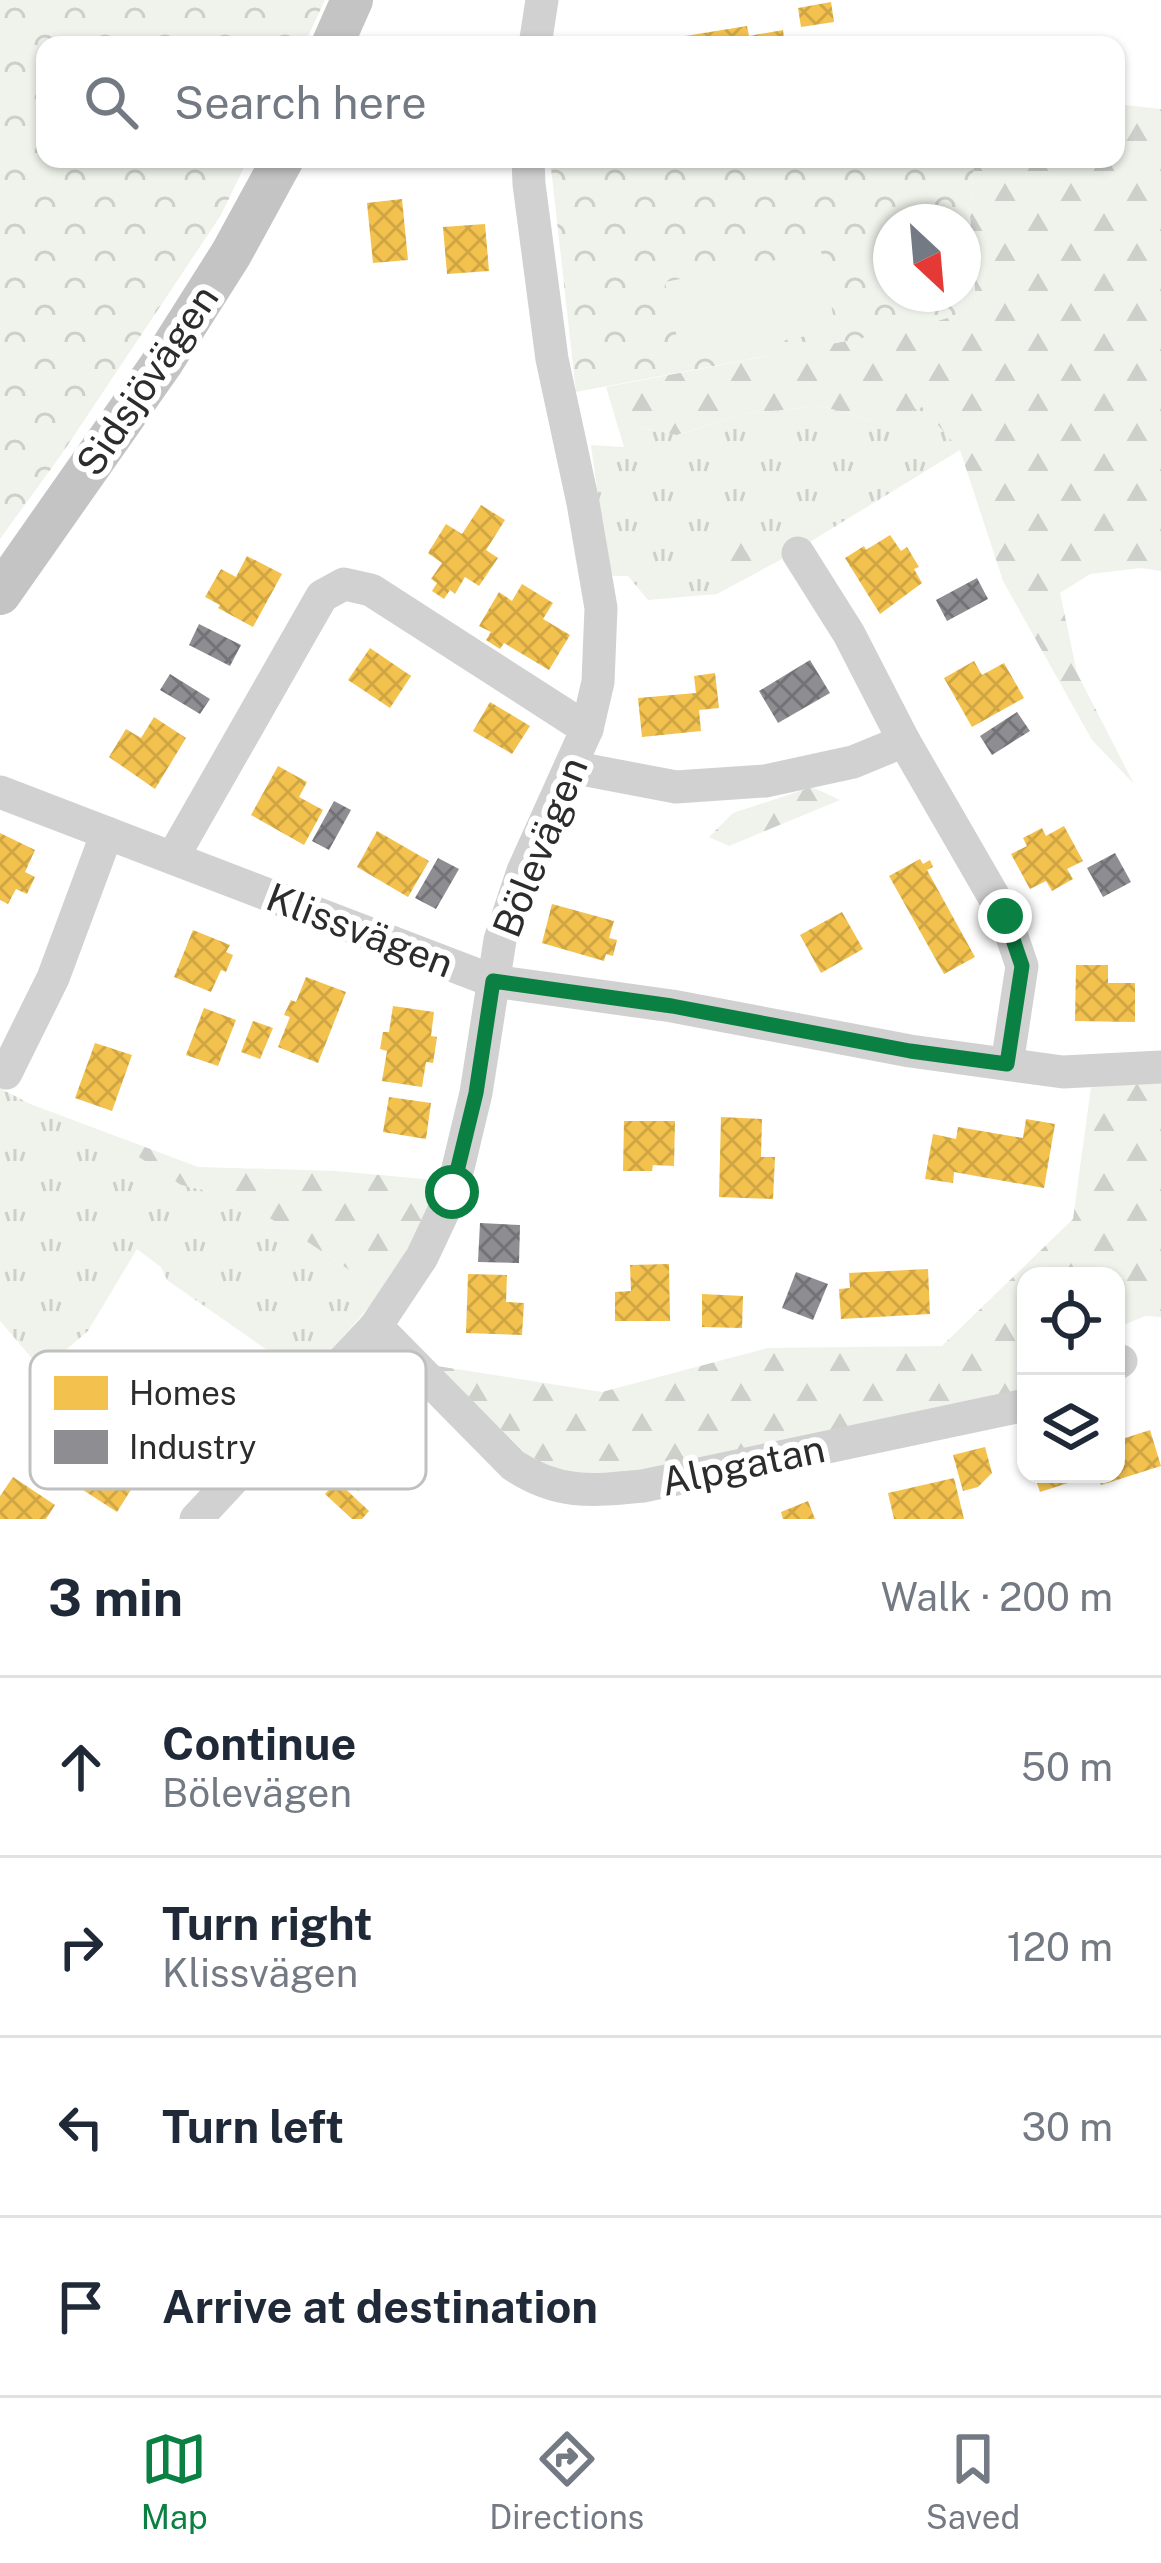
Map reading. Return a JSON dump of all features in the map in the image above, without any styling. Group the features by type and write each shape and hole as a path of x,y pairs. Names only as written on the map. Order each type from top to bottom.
{"main road":[{"path":"336,36 352,0"},
{"name":"Sidsjövägen","path":"0,594 232,254 278,168"}],"street":[{"path":"536,36 542,0"},
{"name":"Bölevägen","path":"353,1351 376,1326 422,1257 452,1192 476,1093 500,940 523,871 587,729 598,682 601,608 552,358 528,168"},
{"path":"798,553 849,634 904,741 1005,916 1022,966 1007,1064"},
{"path":"173,857 322,596 344,584 371,590 587,729"},
{"path":"571,767 676,787 765,781 853,762 904,741"},
{"name":"Klissvägen","path":"0,792 493,981 1063,1072 1161,1067"},
{"path":"6,1073 52,978 107,833"},
{"name":"Alpgatan","path":"376,1326 401,1351"},
{"name":"Alpgatan","path":"426,1377 513,1465 534,1479 565,1489 644,1486 1017,1407"},
{"name":"Bölevägen","path":"196,1519 224,1489"}],"green space":[{"path":"0,0 325,0 308,36 36,36 36,168 244,168 221,215 0,539"},
{"path":"1125,105 1161,109 1161,571 1141,568 1090,574 1060,593 1077,673 1134,784 1092,740 1003,581 960,450 922,407 880,423 821,406 741,414 677,435 638,427 624,447 606,387 981,312 981,204 971,204 973,168 1125,168"},
{"path":"551,168 973,168 971,204 873,204 873,312 966,312 915,328 576,392"},
{"path":"821,251 836,330 682,361 665,282"},
{"path":"821,406 880,423 922,406 960,450 717,594 648,600 628,576 609,576 591,445 624,447 637,427 678,435 741,414"},
{"path":"743,515 766,539 764,560 723,575 712,562 715,538 723,521"},
{"path":"812,787 840,800 729,846 709,837 733,813"},
{"path":"1161,1076 1161,1317 1145,1316 1125,1324 1125,1267 1023,1267 1073,1219 1091,1087"},
{"path":"0,1088 137,1144 137,1155 181,1185 218,1193 281,1224 382,1292 331,1351 268,1351 167,1280 161,1267 137,1249 88,1331 64,1351 30,1351 30,1356 0,1321"},
{"path":"137,1144 198,1167 336,1171 446,1181 412,1252 382,1292 281,1224 218,1193 181,1185 136,1155"},
{"path":"1017,1273 1017,1391 705,1466 592,1476 557,1472 524,1452 437,1366 602,1392 768,1348 942,1346"}],"building: Homes":[{"path":"831,2 834,22 801,27 798,8"},
{"path":"747,26 749,36 685,36"},
{"path":"783,30 784,36 749,36"},
{"path":"402,199 408,260 373,263 367,203"},
{"path":"485,224 489,271 447,274 443,227"},
{"path":"481,505 505,520 486,550 498,558 479,586 465,577 455,594 450,590 444,599 432,591 437,583 431,579 442,563 428,553 446,524 462,534"},
{"path":"890,535 901,551 907,547 922,583 880,614 845,558"},
{"path":"247,556 282,574 253,627 205,597 221,569 236,577"},
{"path":"522,584 553,603 543,619 570,635 549,670 504,643 500,649 486,640 491,632 479,626 499,592 512,601"},
{"path":"370,648 411,676 390,708 348,680"},
{"path":"974,661 982,675 1004,663 1024,698 972,727 944,678"},
{"path":"715,673 719,708 699,710 701,731 642,737 638,698 696,693 694,676"},
{"path":"490,702 530,726 512,754 473,731"},
{"path":"154,717 186,738 155,789 109,757 126,729 141,738"},
{"path":"278,766 307,782 299,797 323,810 304,845 251,815"},
{"path":"1064,826 1083,861 1067,869 1073,879 1052,891 1046,881 1030,889 1011,854 1027,846 1023,838 1042,828 1046,836"},
{"path":"377,831 429,861 408,897 357,867"},
{"path":"0,833 35,850 25,872 35,877 27,894 16,889 8,904 0,900"},
{"path":"920,859 923,864 930,860 933,867 927,870 975,957 944,974 889,876"},
{"path":"552,904 614,921 609,938 617,940 613,956 606,954 604,961 542,943"},
{"path":"842,912 863,949 821,973 800,935"},
{"path":"193,930 230,945 226,952 233,955 211,992 174,977"},
{"path":"1076,965 1108,965 1108,983 1135,983 1135,1022 1075,1021"},
{"path":"306,977 346,992 318,1063 278,1047 290,1017 284,1015 291,1000 296,1002"},
{"path":"393,1006 434,1012 433,1063 426,1062 422,1087 382,1081 387,1051 380,1049 383,1032 389,1032"},
{"path":"204,1008 236,1020 218,1066 186,1055"},
{"path":"253,1021 273,1028 260,1059 241,1052"},
{"path":"95,1043 132,1055 112,1111 75,1098"},
{"path":"389,1097 431,1103 426,1139 383,1132"},
{"path":"721,1117 762,1119 761,1157 775,1157 773,1199 719,1197"},
{"path":"1026,1119 1055,1124 1044,1188 954,1172 953,1183 925,1179 933,1134 956,1139 958,1127 1023,1138"},
{"path":"624,1121 675,1121 674,1166 623,1171"},
{"path":"669,1264 670,1321 615,1321 615,1292 631,1291 630,1265"},
{"path":"928,1269 930,1314 841,1319 839,1289 850,1288 849,1273"},
{"path":"468,1274 507,1275 506,1302 524,1303 522,1335 466,1333"},
{"path":"702,1294 743,1296 742,1328 702,1327"},
{"path":"1150,1430 1161,1466 1125,1477 1125,1438"},
{"path":"985,1447 992,1473 978,1487 963,1491 953,1455"},
{"path":"13,1477 55,1505 46,1519 0,1519 0,1496"},
{"path":"954,1478 964,1519 894,1519 888,1493"},
{"path":"1037,1483 1068,1483 1040,1492"},
{"path":"84,1489 131,1489 117,1512"},
{"path":"330,1489 346,1489 369,1511 362,1519 352,1519 325,1494"},
{"path":"808,1501 815,1519 783,1519 781,1512"}],"building: Industry":[{"path":"977,578 988,599 947,621 936,600"},
{"path":"199,624 241,645 230,666 189,645"},
{"path":"810,660 830,693 778,723 759,691"},
{"path":"170,674 210,699 200,714 160,690"},
{"path":"1017,712 1030,731 992,755 980,736"},
{"path":"334,801 351,810 329,850 312,841"},
{"path":"1115,853 1131,882 1103,897 1087,868"},
{"path":"438,858 459,869 436,909 415,898"},
{"path":"480,1223 520,1225 519,1263 478,1262"},
{"path":"796,1272 828,1284 813,1320 782,1308"}],"route":[{"path":"452,1192 476,1093 493,981 672,1006 910,1051 1007,1064 1022,966 1005,916"}]}
